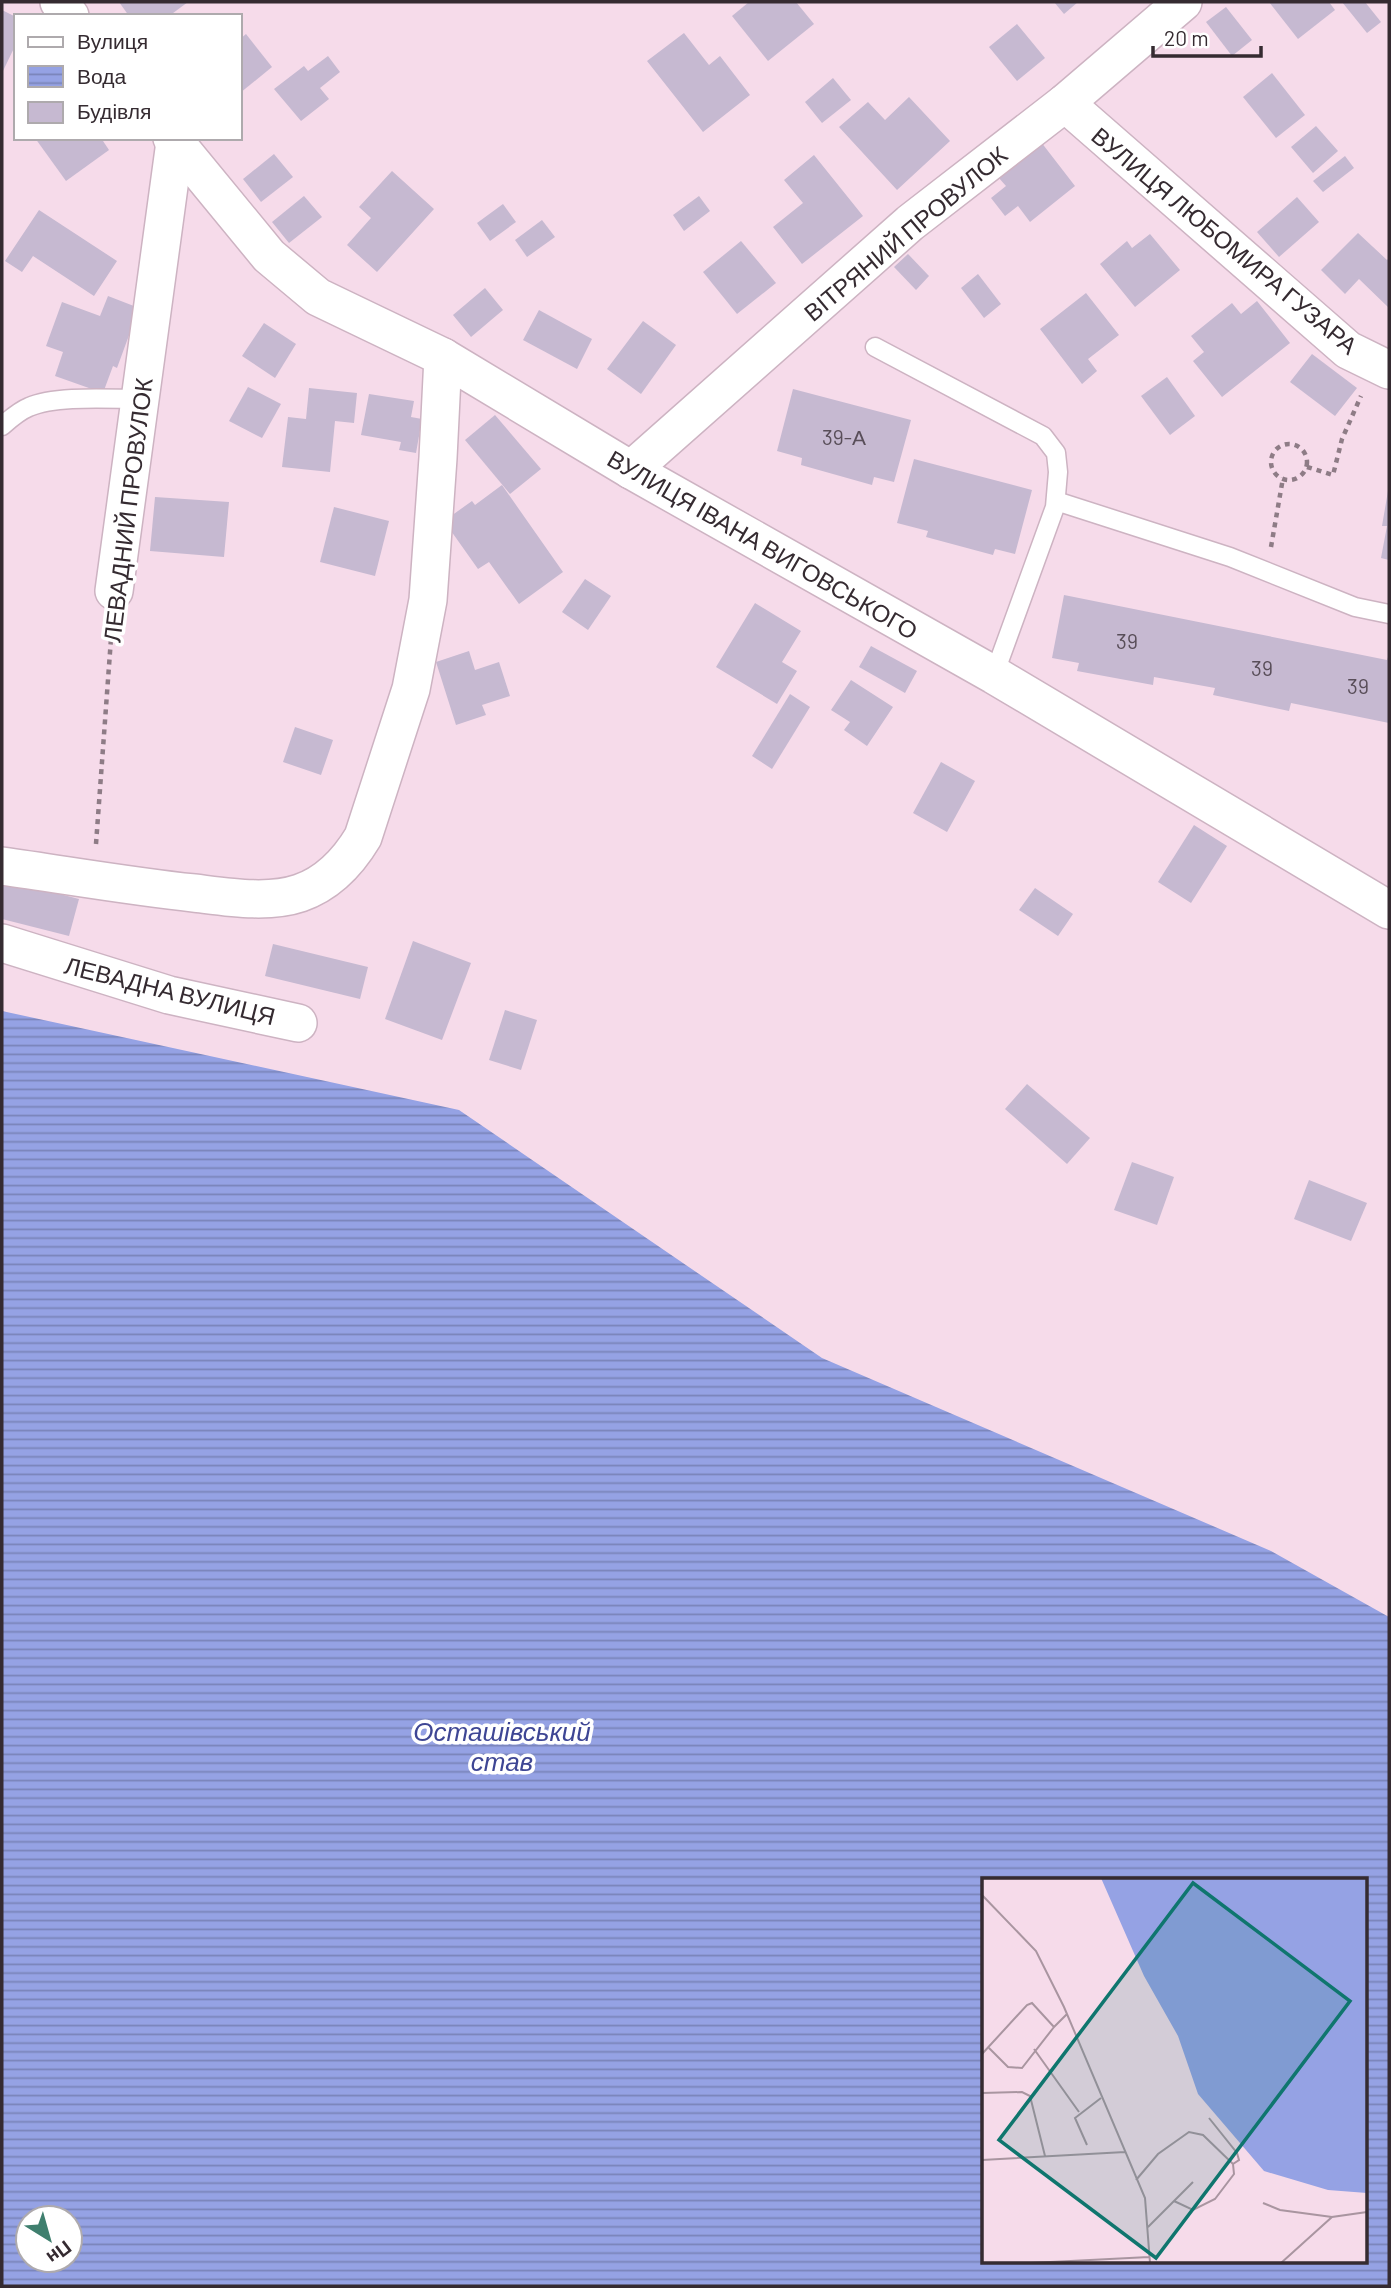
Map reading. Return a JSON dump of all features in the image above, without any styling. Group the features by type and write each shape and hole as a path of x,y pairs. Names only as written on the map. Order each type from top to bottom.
{"street":[{"name":"ВІТРЯНИЙ ПРОВУЛОК","path":"631,470 910,223 1065,103 1183,2"},
{"name":"ВУЛИЦЯ ЛЮБОМИРА ГУЗАРА","path":"1065,103 1348,350 1389,370"},
{"name":"ВУЛИЦЯ ІВАНА ВИГОВСЬКОГО","path":"174,140 270,256 318,297 443,358 631,470 994,675 1389,910"},
{"name":"ЛЕВАДНИЙ ПРОВУЛОК","path":"114,591 174,140"},
{"path":"2,866 254,900 299,894 328,880 351,856 363,837 411,688 428,600 443,358"},
{"name":"ЛЕВАДНА ВУЛИЦЯ","path":"2,943 169,995 298,1023"}],"lane":[{"path":"875,348 1044,436 1056,453 1056,501 994,675"},
{"path":"2,426 31,406 64,400 141,399"},
{"path":"1056,501 1230,557 1355,607 1389,614"}],"path":[{"path":"1307,467 1333,475 1350,418"},
{"path":"1293,444 1299,446 1306,455 1307,467 1299,477 1289,480 1274,471 1271,460 1281,446 1293,444"},
{"path":"1270,554 1283,478"},
{"name":"ЛЕВАДНИЙ ПРОВУЛОК","path":"94,879 114,591"}],"water":[{"name":"Осташівський став","path":"2,1011 459,1110 822,1358 1271,1551 1389,1617 1389,2286 2,2286"}],"building":[{"path":"119,2 188,2 172,14 128,14"},
{"path":"749,2 796,2 814,24 768,61 732,16"},
{"path":"1054,2 1078,2 1064,14"},
{"path":"1269,2 1329,2 1335,10 1298,39"},
{"path":"1342,2 1365,2 1381,22 1367,33"},
{"path":"1226,7 1252,40 1232,56 1206,22"},
{"path":"2,10 14,16 14,48 2,73"},
{"path":"1017,24 1045,58 1017,81 989,47"},
{"path":"684,33 709,65 720,56 750,95 703,132 647,61"},
{"path":"246,34 272,67 242,91 242,37"},
{"path":"328,56 340,72 320,88 329,99 301,121 274,89 304,66 308,71"},
{"path":"1272,73 1305,115 1276,138 1243,97"},
{"path":"833,78 851,100 822,123 805,102"},
{"path":"909,97 950,141 897,190 839,127 868,102 885,120"},
{"path":"1316,126 1338,151 1313,173 1291,147"},
{"path":"36,140 102,140 109,150 66,181"},
{"path":"1041,142 1075,186 1030,222 1018,206 1005,216 991,198 1006,186 998,177"},
{"path":"274,154 293,177 261,202 243,179"},
{"path":"814,155 863,216 802,264 773,227 803,203 784,180"},
{"path":"1345,156 1354,168 1323,192 1313,181"},
{"path":"392,171 434,209 377,272 347,245 371,218 359,207"},
{"path":"304,196 322,217 289,243 272,222"},
{"path":"699,196 710,211 684,231 673,215"},
{"path":"1297,197 1319,222 1279,257 1257,232"},
{"path":"503,204 516,222 490,241 477,223"},
{"path":"39,210 117,261 94,296 33,256 22,272 5,261"},
{"path":"542,220 555,237 527,257 515,240"},
{"path":"1358,233 1387,260 1389,258 1389,308 1359,279 1345,294 1321,270"},
{"path":"1150,234 1180,270 1135,307 1100,264 1127,241 1132,248"},
{"path":"741,241 776,283 737,314 703,272"},
{"path":"908,254 929,276 916,290 894,267"},
{"path":"978,274 1001,304 984,318 961,288"},
{"path":"485,288 503,310 471,337 453,315"},
{"path":"1086,293 1119,335 1088,359 1097,371 1082,384 1040,329"},
{"path":"108,296 139,308 117,368 113,366 103,393 55,376 63,352 46,346 62,302 100,316"},
{"path":"1257,301 1290,343 1222,397 1193,361 1204,352 1191,336 1232,303 1241,314"},
{"path":"539,310 592,339 577,369 523,340"},
{"path":"643,321 676,345 641,394 607,369"},
{"path":"264,323 296,344 275,378 242,356"},
{"path":"1312,354 1357,388 1335,416 1290,382"},
{"path":"1167,377 1195,416 1170,435 1141,396"},
{"path":"248,387 281,404 262,438 229,421"},
{"path":"309,388 357,393 354,423 335,421 330,472 282,467 288,417 306,419"},
{"path":"793,389 911,420 894,482 874,477 872,485 801,465 802,458 777,451"},
{"path":"369,394 414,401 411,417 422,419 416,453 399,450 401,442 361,435"},
{"path":"495,415 541,469 510,494 465,440"},
{"path":"914,459 1032,490 1015,554 995,549 993,555 926,537 928,531 897,523"},
{"path":"502,485 563,572 519,604 489,562 478,569 444,521 472,501 475,505"},
{"path":"1388,491 1389,560 1381,558 1387,526 1382,526"},
{"path":"155,497 229,502 224,557 150,551"},
{"path":"334,507 389,521 375,576 320,562"},
{"path":"585,579 611,596 588,630 562,612"},
{"path":"1064,595 1387,660 1389,654 1389,723 1291,703 1289,711 1213,695 1215,688 1154,677 1153,685 1077,671 1079,663 1052,658"},
{"path":"755,603 801,631 782,662 797,671 777,704 716,667"},
{"path":"871,646 917,671 905,693 859,667"},
{"path":"469,651 475,670 499,662 510,696 482,705 486,715 456,725 436,662"},
{"path":"851,680 893,707 867,746 844,730 850,722 831,710"},
{"path":"790,694 810,707 772,769 752,756"},
{"path":"295,727 333,740 321,775 283,762"},
{"path":"941,762 975,781 947,832 913,813"},
{"path":"1194,825 1227,846 1191,903 1158,882"},
{"path":"2,879 79,899 69,936 2,919"},
{"path":"1035,888 1073,914 1058,936 1019,910"},
{"path":"413,941 471,963 442,1040 385,1019"},
{"path":"273,944 368,967 360,999 265,976"},
{"path":"505,1010 537,1020 521,1070 489,1060"},
{"path":"1027,1084 1090,1138 1067,1164 1005,1109"},
{"path":"1132,1162 1174,1177 1157,1225 1114,1210"},
{"path":"1309,1180 1367,1203 1351,1241 1294,1219"}]}
